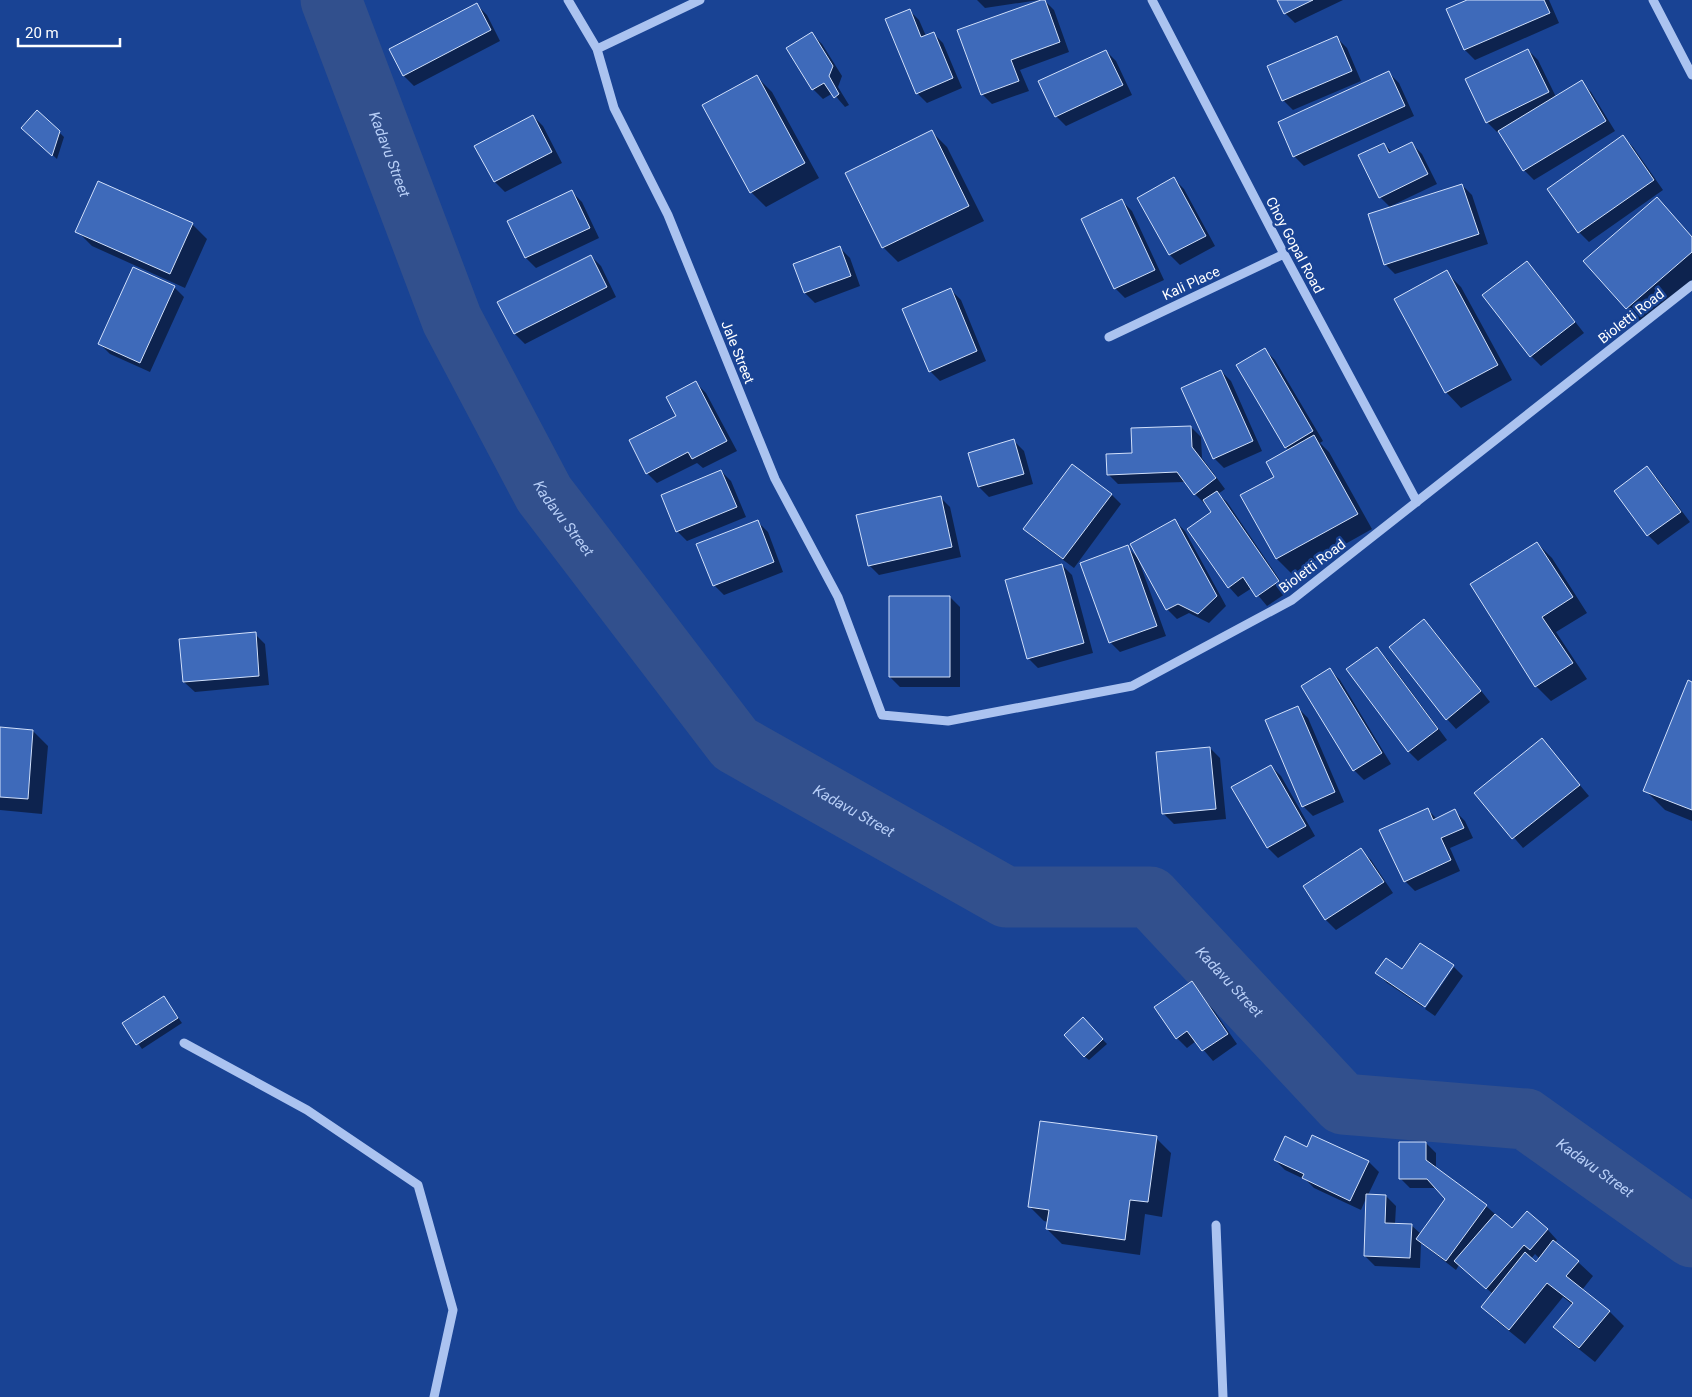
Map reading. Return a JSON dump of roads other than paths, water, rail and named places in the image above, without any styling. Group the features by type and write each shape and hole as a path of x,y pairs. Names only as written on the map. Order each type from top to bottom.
{"street":[{"name":"Jale Street","path":"568,0 597,49 614,108 668,215 775,479 838,597 882,715"},
{"path":"597,49 700,0"},
{"name":"Choy Gopal Road","path":"1152,0 1284,254 1417,502"},
{"path":"1653,0 1692,75"},
{"name":"Kali Place","path":"1109,336 1284,254"},
{"name":"Bioletti Road","path":"882,715 948,722 1132,686 1292,600 1692,285"},
{"path":"184,1043 307,1110 418,1185 453,1310 434,1397"},
{"path":"1216,1226 1223,1397"}],"waterway":[{"name":"Kadavu Street","path":"331,0 452,320 544,494 735,744 1006,897 1150,897 1343,1104 1526,1119 1692,1237"}]}
